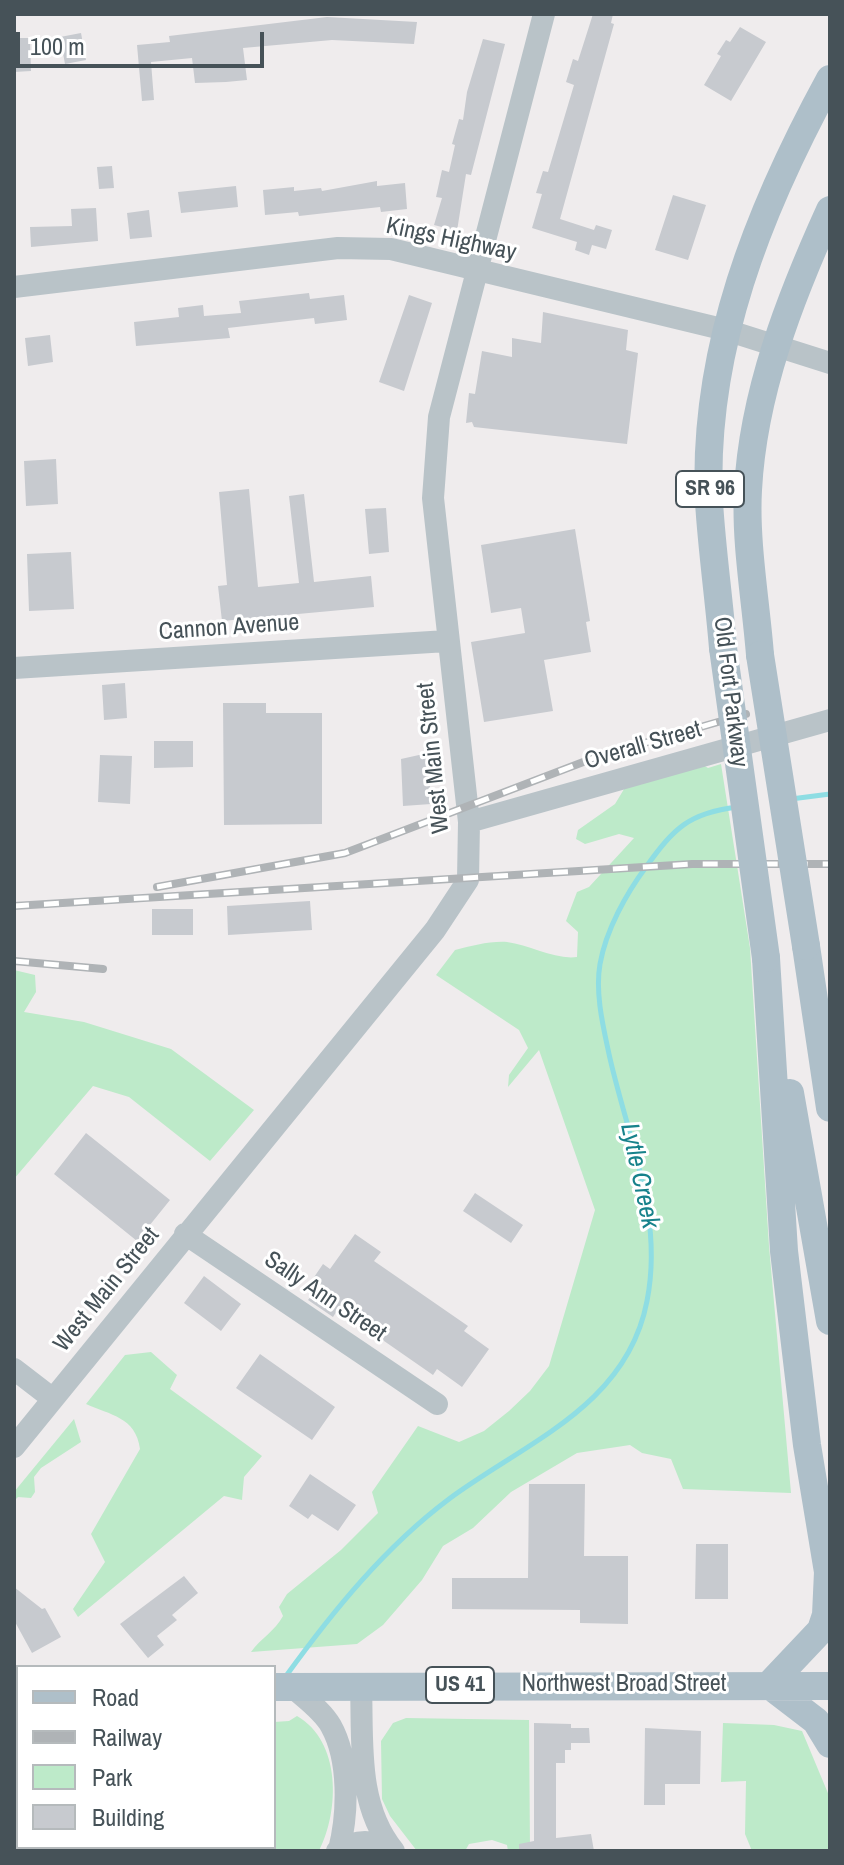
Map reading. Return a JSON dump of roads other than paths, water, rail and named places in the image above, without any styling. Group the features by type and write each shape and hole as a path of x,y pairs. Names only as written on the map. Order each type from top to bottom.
{"main road":[{"name":"Old Fort Parkway","path":"830,79 789,154 748,255 726,330 713,406 709,500 723,648 766,958 830,1321"},
{"name":"Old Fort Parkway","path":"830,210 803,271 776,345 760,405 748,491 760,655 830,1108"},
{"path":"806,946 830,1041"},
{"path":"766,958 784,1251 807,1445 829,1575 826,1615 821,1630 769,1685 816,1721 830,1744"},
{"name":"Northwest Broad Street","path":"282,1686 830,1686"}],"street":[{"name":"West Main Street","path":"14,1447 435,930 468,880 469,822 433,498 439,417 544,14"},
{"name":"Kings Highway","path":"14,287 338,248 391,249 726,330 830,363"},
{"name":"Cannon Avenue","path":"14,668 447,641"},
{"name":"Overall Street","path":"469,822 830,720"},
{"name":"Sally Ann Street","path":"185,1234 437,1404"},
{"path":"14,1369 53,1399"},
{"path":"361,1684 365,1781 370,1810 382,1836 394,1851"},
{"path":"282,1686 325,1718 339,1748 345,1826 338,1850"},
{"path":"338,1850 361,1842 374,1842 394,1851"}],"waterway":[{"name":"Lytle Creek","path":"791,799 830,794"},
{"name":"Lytle Creek","path":"286,1676 341,1604 403,1538 449,1499 540,1439 596,1395 618,1368 636,1337 647,1301 651,1238 641,1176 602,1021 598,986 600,964 607,938 624,901 665,842 694,818 737,807"},
{"name":"Lytle Creek","path":"155,1851 159,1849"}],"railway":[{"path":"157,887 345,853 599,756 746,714"},
{"path":"14,906 692,864 830,864"},
{"path":"14,961 103,969"}]}
